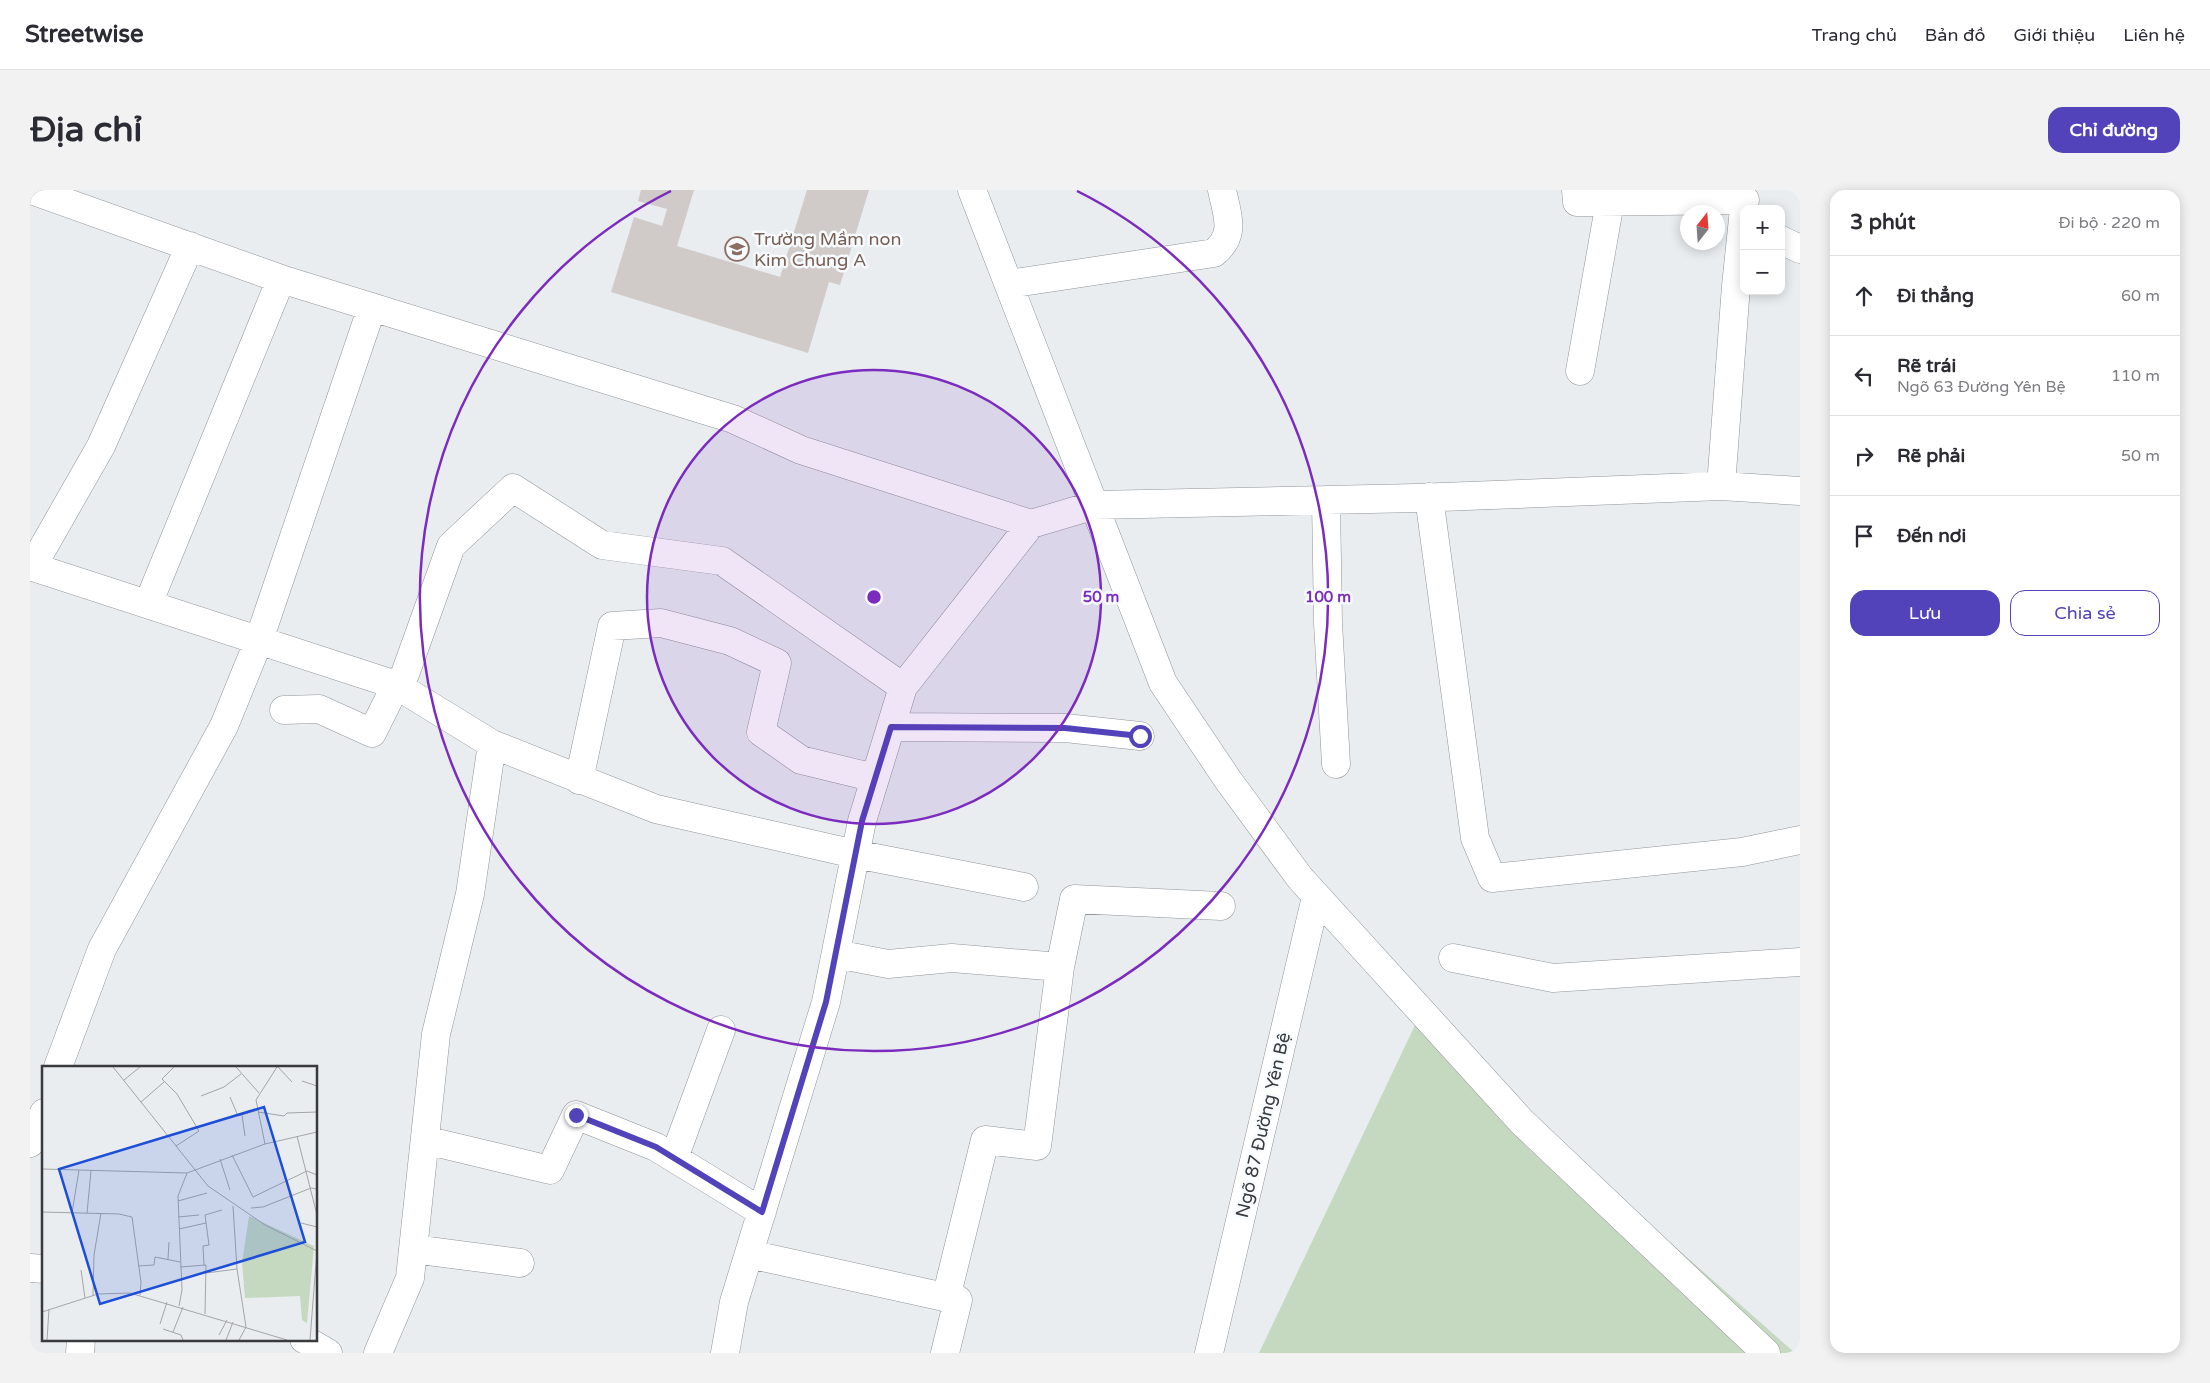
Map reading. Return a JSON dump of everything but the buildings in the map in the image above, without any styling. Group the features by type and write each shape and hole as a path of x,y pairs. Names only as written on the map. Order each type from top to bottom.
{"street":[{"path":"31,190 281,279 733,420 801,450 1031,524 1095,505 1429,497 1721,486 1800,491"},
{"path":"972,190 1163,683 1228,780 1316,897 1522,1122 1766,1353"},
{"path":"1009,284 1214,253 1225,244 1230,228 1222,190"},
{"path":"1576,190 1578,202 1740,209"},
{"path":"1580,372 1610,202"},
{"path":"1785,242 1800,249"},
{"path":"190,246 101,446 31,567 396,685 492,744 656,809 855,854 1024,887"},
{"path":"1721,486 1740,248"},
{"path":"148,604 281,279"},
{"path":"58,1066 102,949 224,726 259,640 372,307"},
{"path":"284,710 319,709 372,733 396,685 405,674 451,546 513,488 602,545 722,561 903,687"},
{"path":"1429,497 1475,838 1492,878 1742,852 1800,840"},
{"path":"1326,500 1328,623 1336,764"},
{"path":"725,1353 734,1302 826,1002 862,821 903,687 1031,524"},
{"path":"579,780 612,626 661,623 730,641 777,663 761,732 801,760 875,778"},
{"path":"891,727 1065,728 1140,736"},
{"path":"378,1353 410,1278 436,1034 470,894 492,744"},
{"name":"Ngõ 87 Đường Yên Bệ","path":"1209,1353 1316,897"},
{"path":"946,1298 986,1140 1037,1146 1060,967 1074,899 1220,906"},
{"path":"836,954 888,964 952,958 1060,967"},
{"path":"1453,958 1552,978 1800,962"},
{"path":"674,1158 721,1030"},
{"path":"424,1140 550,1170 576,1115 656,1147 762,1212"},
{"path":"30,1143 42,1117"},
{"path":"413,1249 520,1263"},
{"path":"749,1254 958,1300 946,1353"},
{"path":"80,1353 82,1340"},
{"path":"306,1340 328,1353"}],"green space":[{"path":"1418,1019 1795,1353 1259,1353"}],"place":[{"name":"Trường Mầm non Kim Chung A","path":"737,249"}],"route":[{"path":"576,1115 656,1147 762,1212 826,1002 862,821 891,727 1065,728 1140,736"}]}
